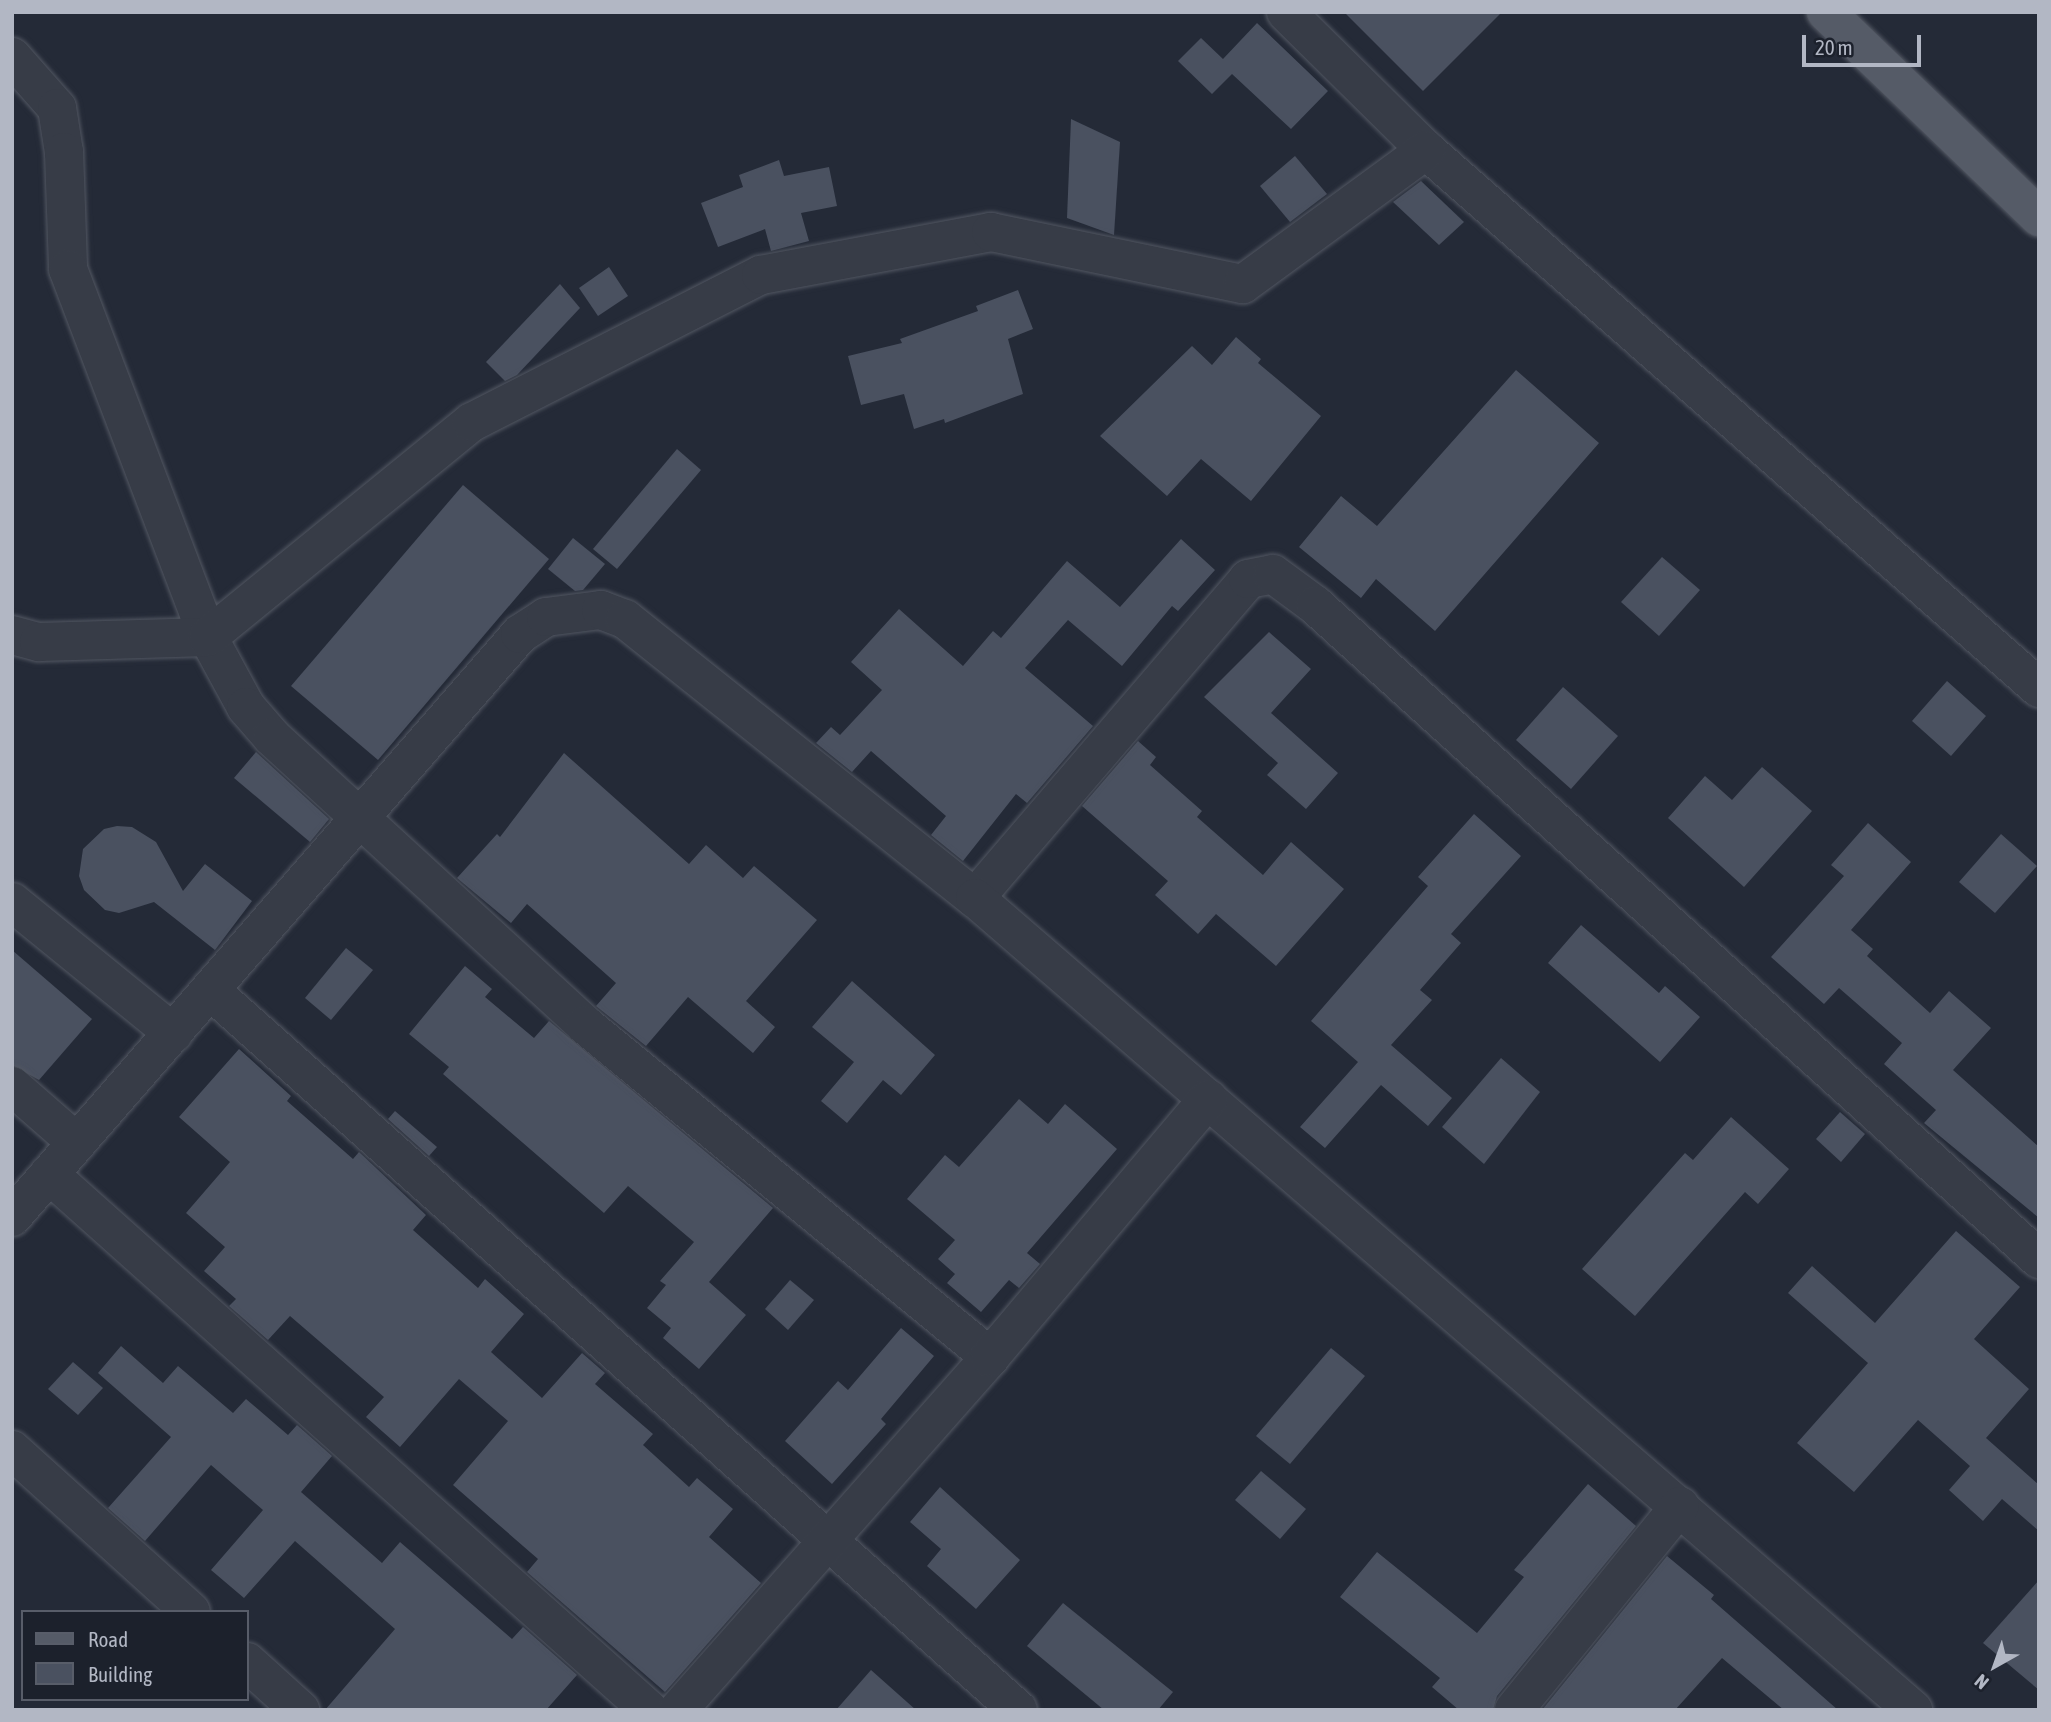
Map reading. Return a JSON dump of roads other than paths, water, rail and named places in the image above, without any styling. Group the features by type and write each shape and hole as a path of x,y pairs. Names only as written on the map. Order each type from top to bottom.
{"main road":[{"path":"1826,12 2039,217"}],"street":[{"path":"1286,12 1426,150 2039,688"},
{"path":"12,57 57,108 64,152 68,269 208,637 246,707 272,737 585,1025 990,1357"},
{"path":"12,635 39,642 208,637 472,422 761,275 991,232 1243,284 1426,150"},
{"path":"975,898 1248,579 1273,574 1315,605 2039,1259"},
{"path":"12,1217 520,634 546,617 601,610 625,619 975,898 1913,1710"},
{"path":"12,902 173,1032"},
{"path":"210,990 1018,1710"},
{"path":"12,1086 77,1143"},
{"path":"678,1710 990,1357 1208,1100"},
{"path":"49,1174 649,1710"},
{"path":"12,1450 189,1610"},
{"path":"1514,1710 1680,1506"},
{"path":"248,1663 300,1710"}]}
